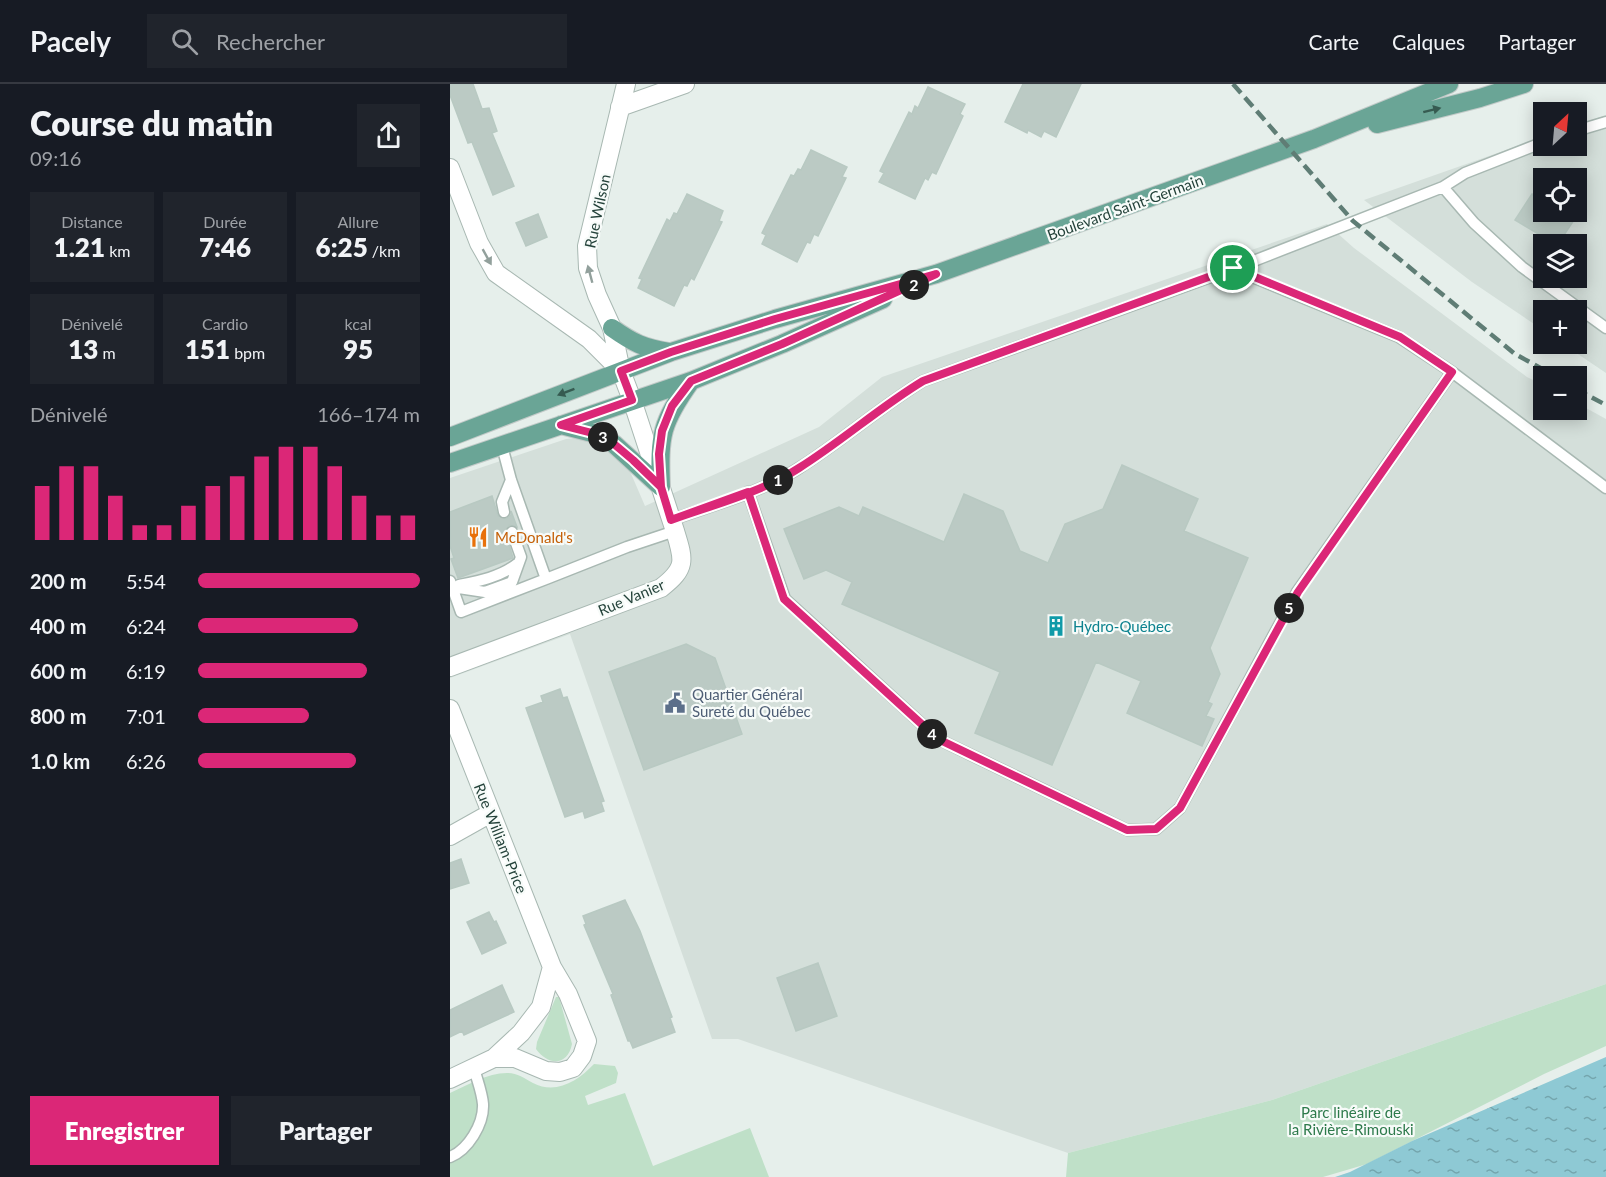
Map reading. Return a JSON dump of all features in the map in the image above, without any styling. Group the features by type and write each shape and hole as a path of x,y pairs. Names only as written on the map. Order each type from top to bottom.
{"main road":[{"name":"Boulevard Saint-Germain","path":"450,437 671,352 775,319 936,274 1314,139 1449,84"},
{"name":"Boulevard Saint-Germain","path":"1314,139 1480,98 1524,84"},
{"name":"Boulevard Saint-Germain","path":"450,463 691,381 782,344 936,274"},
{"path":"612,328 645,348 671,352"},
{"path":"661,487 659,454 662,431 672,406 691,381"},
{"path":"561,425 600,435 614,444 661,487"}],"street":[{"name":"Rue Wilson","path":"621,371 612,328 588,268 587,246 626,84"},
{"path":"620,107 685,84"},
{"path":"450,168 457,204 496,273 589,339 621,371"},
{"name":"Rue Vanier","path":"450,667 661,588 676,576 681,564 681,550 621,371"},
{"name":"Rue William-Price","path":"450,709 552,967 568,994 586,1041 582,1056 573,1068 560,1072 546,1071 514,1058 494,1058"},
{"path":"450,836 491,813"},
{"path":"450,1079 494,1058 521,1033 541,1008 552,967"}],"lane":[{"path":"1587,128 1606,122"},
{"path":"451,584 461,612 546,579 774,482 799,468 889,401 923,381 1233,268 1443,187 1465,173 1533,146"},
{"path":"1443,187 1474,223 1522,267 1606,328"},
{"path":"1233,268 1400,337 1452,372 1606,488"},
{"path":"748,492 784,599 938,739 1127,830 1156,829 1180,808 1298,592 1452,372"},
{"path":"502,446 511,480 546,579"},
{"path":"504,512 502,502 511,480"},
{"path":"451,584 485,592 512,582 521,556 512,532"},
{"path":"450,1157 458,1154 475,1135 483,1106 474,1068"}],"shaded area":[{"path":"1606,115 1606,373 1578,354 1587,354 1587,300 1533,300 1533,323 1472,282 1364,200 1533,141 1533,156 1587,156 1587,122"},
{"path":"1327,224 1354,248 1533,380 1533,420 1587,420 1587,409 1606,419 1606,984 1272,1100 1068,1153 738,1039 712,1039 570,634 450,678 450,478 566,439 588,437 626,462 645,506 819,427 882,377"}],"green space":[{"name":"Parc linéaire de la Rivière-Rimouski","path":"1606,984 1606,1046 1544,1074 1367,1164 1323,1177 1066,1177 1068,1153 1272,1100"},
{"path":"556,997 559,997 572,1044 570,1051 562,1060 552,1061 536,1049"},
{"path":"594,1064 615,1066 618,1073 616,1083 585,1096 588,1105 625,1093 653,1166 750,1128 769,1177 450,1177 450,1093 485,1077 507,1073 542,1086 558,1087 574,1081"}],"water":[{"path":"1606,1057 1606,1177 1335,1177 1350,1172 1412,1141"}],"building":[{"path":"450,84 473,84 482,109 489,108 497,131 492,133 514,186 493,195 472,142 468,143 450,95"},
{"path":"1023,84 1081,84 1056,137 1044,131 1041,137 1028,130 1027,133 1005,122"},
{"path":"928,87 965,104 960,114 963,116 936,174 932,172 928,180 925,178 915,199 879,182 884,173 880,171 909,112 912,114 915,106 918,108"},
{"path":"811,150 847,167 842,177 846,178 818,236 814,234 810,243 807,242 797,262 762,244 766,235 762,233 791,175 794,176 798,169 801,170"},
{"path":"687,194 723,211 719,221 722,222 694,280 691,278 687,286 684,285 674,306 638,288 642,279 639,278 667,219 670,221 674,213 677,214"},
{"path":"1532,194 1533,222 1573,222 1565,234 1538,234 1515,220"},
{"path":"538,214 547,237 526,246 516,223"},
{"name":"Hydro-Québec","path":"1122,465 1198,499 1184,531 1248,558 1210,648 1220,674 1208,702 1212,704 1206,716 1214,719 1202,746 1127,713 1141,681 1096,662 1052,765 975,733 1000,672 842,604 852,582 826,570 804,579 784,529 839,507 859,516 863,507 944,542 964,494 1003,511 1020,551 1048,563 1065,524 1103,509"},
{"path":"492,496 498,516 506,519 511,515 511,511 517,527 509,525 505,531 513,558 458,578 451,559 454,558 450,546 450,512"},
{"name":"Quartier Général Sureté du Québec","path":"686,644 715,658 742,734 644,770 609,672"},
{"path":"560,689 563,698 567,697 604,801 601,802 604,811 585,818 583,811 565,817 526,708 543,702 541,696"},
{"path":"461,859 469,883 450,889 450,863"},
{"path":"625,900 640,931 672,1017 670,1018 675,1032 633,1048 628,1041 611,995 613,994 584,925 586,924 583,916"},
{"path":"489,912 494,922 496,921 506,943 482,954 467,922"},
{"path":"818,963 837,1016 796,1031 777,978"},
{"path":"502,985 514,1012 464,1035 462,1031 450,1037 450,1010"}],"railway":[{"path":"1233,84 1353,221 1515,354 1537,366"},
{"path":"1587,395 1606,405"}],"place":[{"name":"McDonald's","path":"478,537"},
{"name":"Hydro-Québec","path":"1056,626"},
{"name":"Quartier Général Sureté du Québec","path":"675,703"}],"route":[{"path":"1233,268 923,381 889,401 799,468 774,482 671,520 661,487 659,454 662,431 672,406 691,381 782,344 936,274 775,319 671,352 621,371 632,400 561,425 600,435 633,460 661,487 671,520 748,492 784,599 938,739 1127,830 1156,829 1180,808 1298,592 1452,372 1400,337 1233,268"}]}
